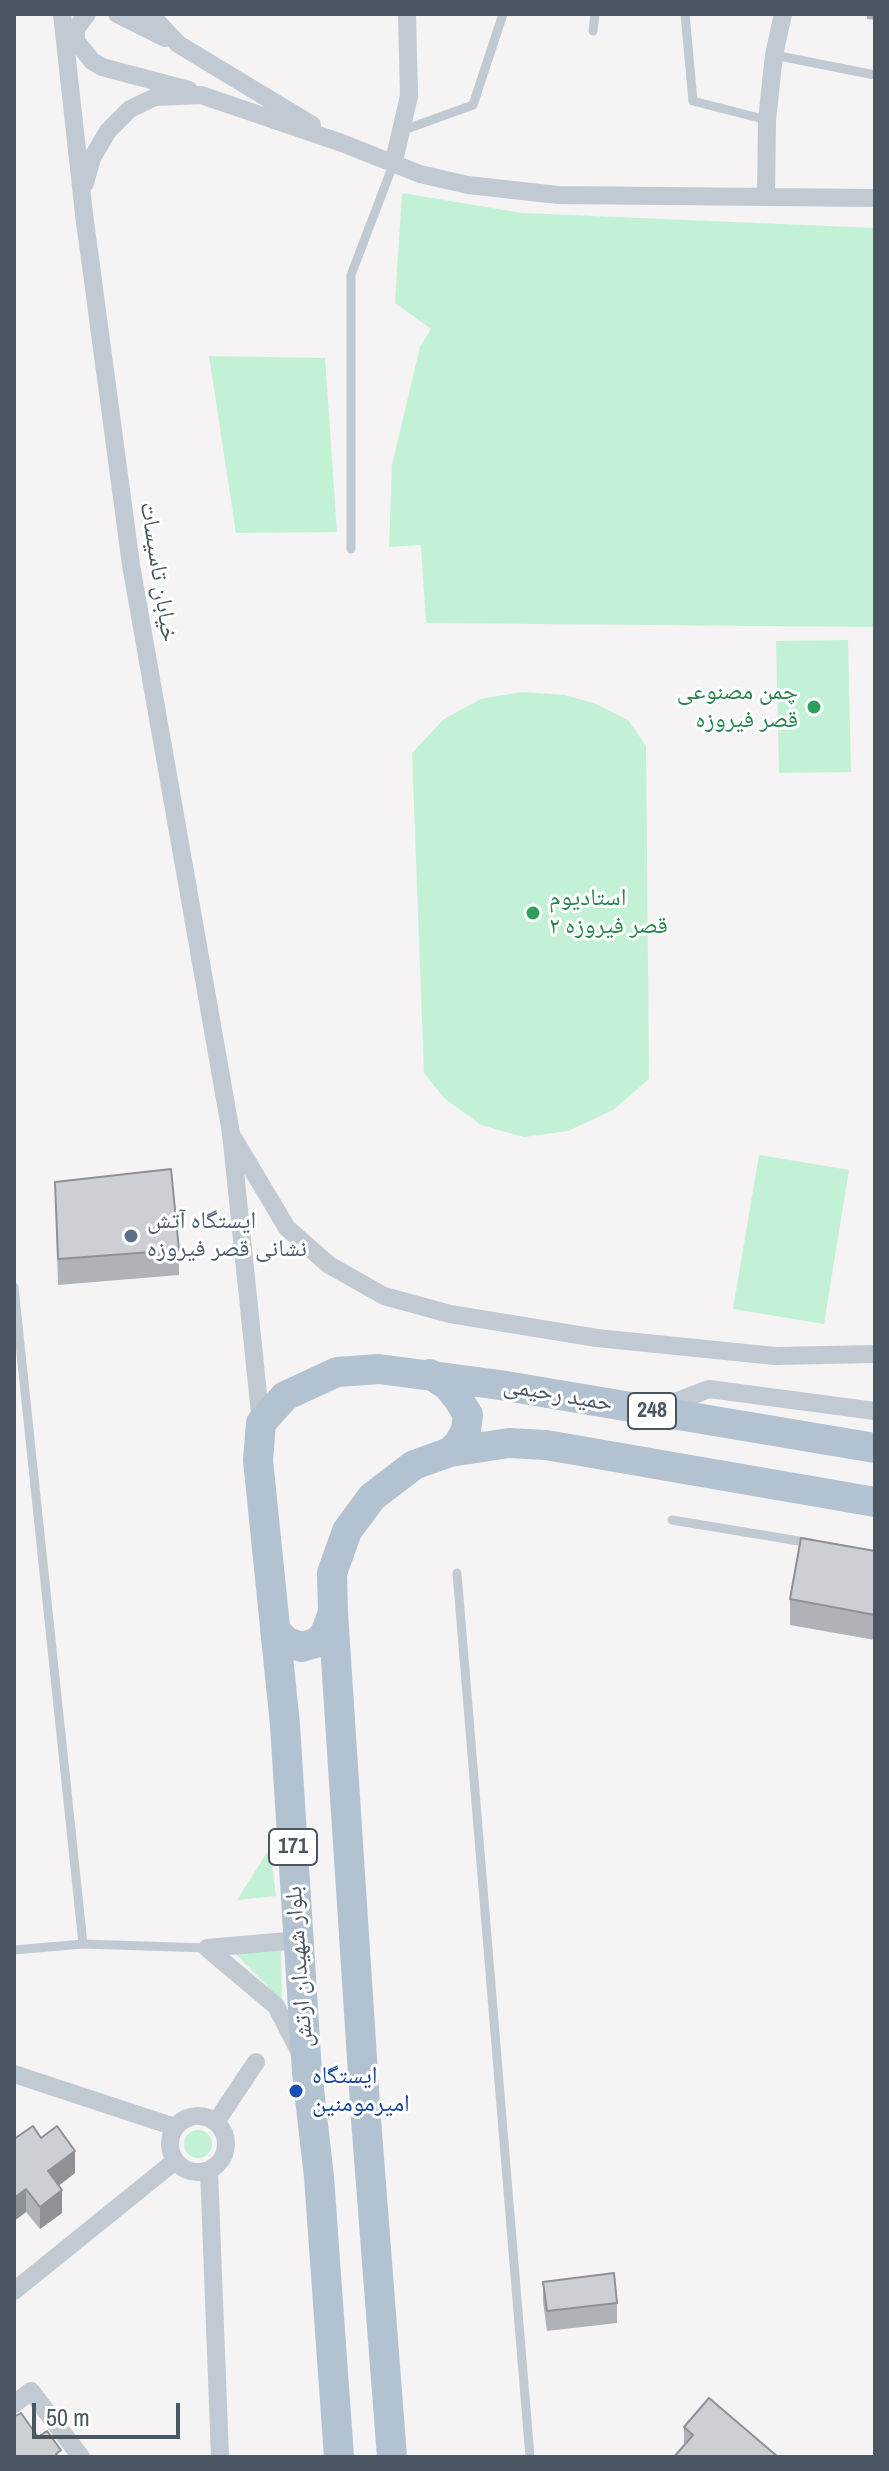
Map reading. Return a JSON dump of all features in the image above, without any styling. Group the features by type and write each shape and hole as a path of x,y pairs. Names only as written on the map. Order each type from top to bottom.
{"main road":[{"path":"261,1423 285,1396 337,1372 379,1369 430,1374 448,1386 468,1415 466,1430 450,1452"},
{"name":"حمید رحیمی","path":"430,1374 875,1448"},
{"name":"بلوار شهیدان ارتش","path":"261,1423 258,1460 285,1725 307,2072 319,2177 339,2457"},
{"name":"248","path":"450,1452 509,1443 546,1445 875,1502"},
{"name":"171","path":"392,2457 366,2119 332,1573 347,1531 372,1497 414,1465 450,1452"},
{"path":"275,1630 287,1642 302,1647 324,1636 333,1613"}],"street":[{"name":"خیابان تاسیسات","path":"62,14 84,214 131,565 231,1133 261,1423"},
{"path":"87,14 76,29 76,41 92,61 102,67 201,95 342,143 420,174 468,185 558,195 872,197"},
{"path":"117,14 178,44 342,143"},
{"path":"150,14 178,44"},
{"path":"393,165 409,96 407,14"},
{"path":"766,196 767,120 774,55 783,14"},
{"path":"84,214 84,186 92,158 108,131 130,109 155,97 201,95"},
{"path":"231,1133 287,1228 329,1265 384,1296 450,1314 597,1338 775,1356 875,1354"},
{"path":"652,1411 709,1389 875,1411"},
{"path":"207,1948 299,1940"},
{"path":"207,1948 276,2006 295,2038 307,2072"},
{"path":"216,2122 256,2062"},
{"path":"14,2074 175,2127"},
{"path":"199,2116 216,2122 222,2130 226,2148 217,2164 209,2170 191,2171 175,2161 169,2144 175,2127 190,2117 199,2116"},
{"path":"14,2291 175,2161"},
{"path":"209,2170 220,2457"},
{"path":"14,2404 31,2391 81,2457"}],"lane":[{"path":"401,131 473,105 503,14"},
{"path":"593,31 595,14"},
{"path":"685,14 693,101 767,120"},
{"path":"774,55 875,75"},
{"path":"351,549 351,275 393,165"},
{"path":"14,1287 83,1944"},
{"path":"672,1520 828,1545"},
{"path":"457,1573 530,2457"},
{"path":"14,1950 83,1944 207,1948"}],"green space":[{"path":"402,193 522,213 875,228 875,627 426,623 421,545 389,547 392,465 420,347 431,329 395,303"},
{"path":"209,356 325,358 337,532 236,533"},
{"name":"چمن مصنوعی قصر فیروزه","path":"848,640 851,772 779,773 776,641"},
{"name":"استادیوم قصر فیروزه ۲","path":"522,692 565,695 596,704 628,720 646,746 649,1079 613,1110 568,1131 524,1137 481,1125 444,1098 424,1073 412,753 444,719 481,699"},
{"path":"759,1155 849,1170 824,1324 733,1309"},
{"path":"270,1848 276,1896 237,1900"},
{"path":"281,1946 282,2001 233,1951"},
{"path":"198,2130 208,2134 212,2144 208,2154 198,2158 188,2154 184,2144 188,2134"}],"building":[{"path":"171,1169 179,1250 58,1259 55,1182"},
{"path":"801,1538 875,1551 875,1615 790,1599"},
{"path":"33,2126 41,2138 57,2126 75,2151 48,2171 62,2190 40,2207 26,2189 14,2198 14,2139"},
{"path":"614,2273 617,2303 547,2311 543,2282"},
{"path":"709,2398 778,2457 674,2457 693,2435 684,2427"},
{"path":"21,2413 38,2437 47,2431 61,2450 56,2454 58,2457 14,2457 14,2417"}],"place":[{"name":"چمن مصنوعی قصر فیروزه","path":"814,707"},
{"name":"استادیوم قصر فیروزه ۲","path":"533,913"},
{"name":"ایستگاه آتش نشانی قصر فیروزه","path":"131,1236"},
{"name":"ایستگاه امیرمومنین","path":"296,2091"}]}
